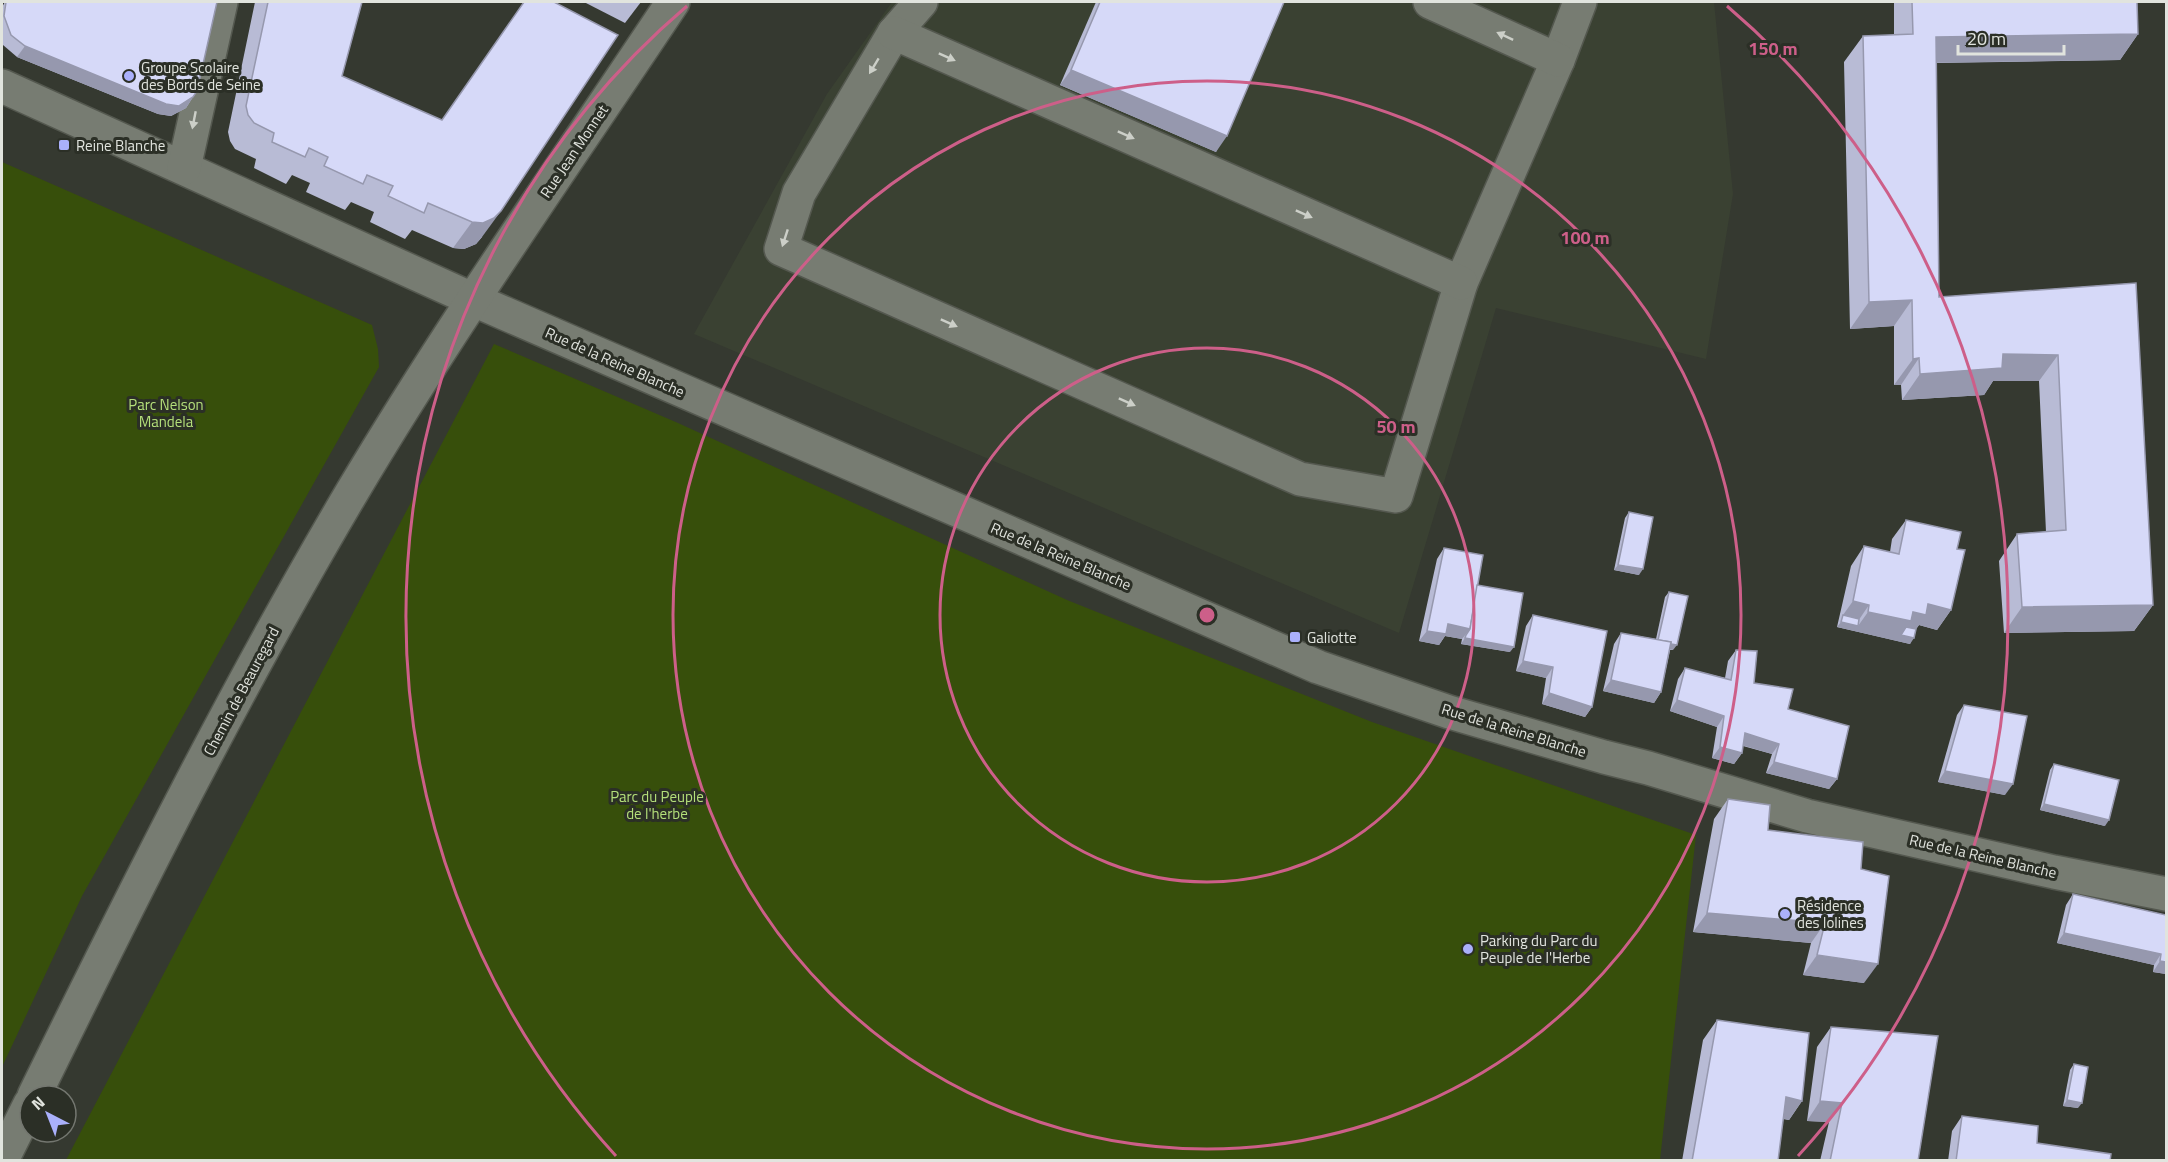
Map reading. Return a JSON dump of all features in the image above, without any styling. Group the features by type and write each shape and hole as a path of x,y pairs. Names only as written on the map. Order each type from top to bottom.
{"street":[{"path":"184,168 221,2"},
{"name":"Rue Jean Monnet","path":"474,300 673,2"},
{"path":"921,2 894,33 799,193 781,249 1300,479 1396,496 1461,284 1558,60 1580,2"},
{"path":"1430,2 1558,60"},
{"path":"894,33 1461,284"},
{"name":"Rue de la Reine Blanche","path":"2,86 474,300 1318,667 1449,712 1808,816 2046,870 2166,894"},
{"name":"Chemin de Beauregard","path":"40,1084 256,659 352,492 427,370 474,300"},
{"path":"2,1161 18,1128"}],"shaded area":[{"path":"892,2 1714,2 1733,194 1706,359 1496,308 1399,633 694,334 827,94"}],"green space":[{"name":"Parc Nelson Mandela","path":"2,162 372,325 378,349 379,367 82,896 2,1067"},
{"name":"Parc du Peuple de l'herbe","path":"494,344 678,423 1067,600 1372,722 1696,835 1660,1160 66,1160 74,1144 78,1144 78,1137"}],"building":[{"name":"Groupe Scolaire des Bords de Seine","path":"6,2 217,2 197,91 193,97 179,106 166,104 25,46 11,35 4,16"},
{"path":"268,2 362,2 342,76 442,120 524,2 554,2 618,35 501,211 494,218 483,223 472,222 428,203 424,213 388,196 393,186 367,175 363,184 324,166 328,157 309,148 305,157 272,142 274,133 254,123 248,115 246,106"},
{"path":"1100,2 1284,2 1227,136 1071,70"},
{"path":"1912,2 2137,2 2138,34 1936,37 1939,297 2136,283 2153,605 2022,607 2017,534 2066,530 2058,355 2003,354 2002,368 1920,374 1919,358 1913,359 1912,300 1869,302 1863,36 1913,34"},
{"path":"1629,512 1653,517 1643,569 1618,565"},
{"path":"1906,520 1961,532 1957,549 1965,550 1951,610 1928,604 1926,615 1913,612 1911,621 1868,612 1869,605 1853,601 1864,546 1899,554"},
{"path":"1444,548 1483,555 1470,629 1448,624 1446,634 1427,631"},
{"path":"1477,585 1523,593 1514,647 1465,638 1470,629"},
{"path":"1669,592 1688,596 1677,645 1658,640"},
{"path":"1533,615 1607,631 1592,707 1549,693 1553,667 1523,661"},
{"path":"1843,615 1859,619 1858,626 1841,622"},
{"path":"1906,627 1916,629 1914,638 1901,635"},
{"path":"1621,633 1671,642 1661,692 1611,680"},
{"path":"1736,650 1757,651 1754,683 1793,689 1788,709 1849,726 1837,779 1774,762 1779,744 1745,733 1742,753 1720,747 1724,716 1677,700 1685,668 1731,680"},
{"path":"1964,705 2027,716 2013,784 1945,771"},
{"path":"2054,764 2119,780 2109,820 2044,804"},
{"name":"Résidence des Iolines","path":"1728,799 1770,805 1768,830 1863,842 1861,869 1889,876 1878,964 1817,955 1825,923 1707,913"},
{"path":"2073,894 2166,915 2166,962 2160,961 2161,954 2064,933"},
{"path":"1717,1020 1809,1033 1802,1101 1786,1097 1778,1161 1692,1161"},
{"path":"1831,1027 1938,1036 1918,1161 1830,1161 1842,1103 1820,1101"},
{"path":"2074,1064 2088,1067 2082,1103 2067,1100"},
{"path":"1962,1116 2038,1126 2037,1143 2111,1154 2110,1161 1956,1161"}],"place":[{"name":"Groupe Scolaire des Bords de Seine","path":"129,76"},
{"name":"Reine Blanche","path":"64,145"},
{"name":"Galiotte","path":"1295,637"},
{"name":"Résidence des Iolines","path":"1785,914"},
{"name":"Parking du Parc du Peuple de l'Herbe","path":"1468,949"}]}
